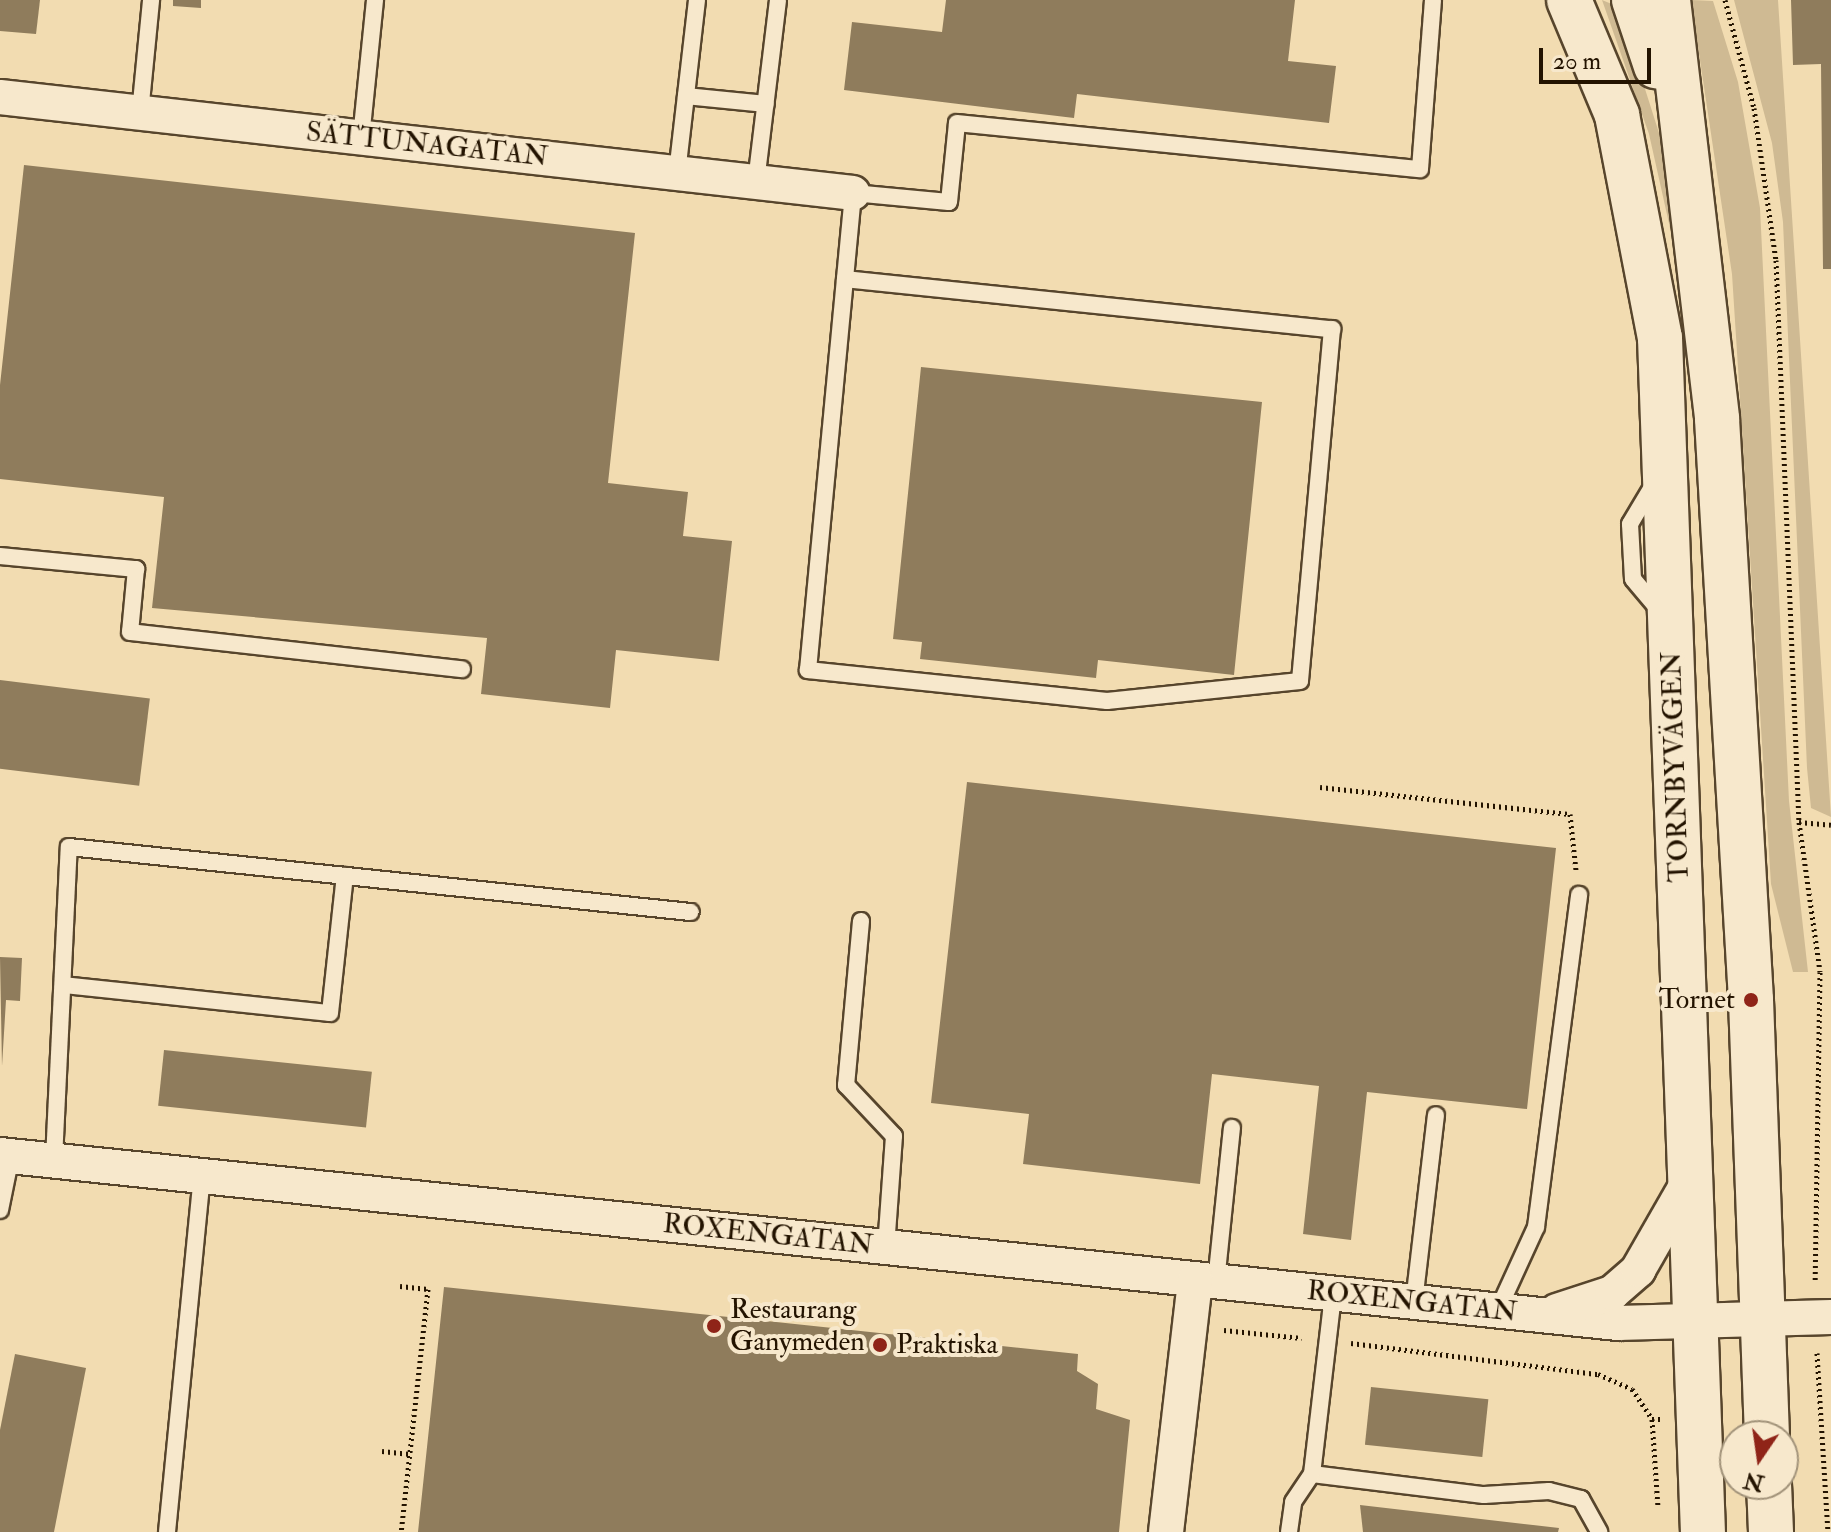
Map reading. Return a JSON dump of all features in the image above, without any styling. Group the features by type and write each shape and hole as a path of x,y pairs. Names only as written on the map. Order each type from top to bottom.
{"main road":[{"path":"1634,0 1694,187"},
{"path":"1668,0 1694,187 1741,799 1766,1420"},
{"name":"TORNBYVÄGEN","path":"1570,5 1617,115 1638,198 1660,338 1667,464 1703,1532"},
{"path":"1770,1500 1771,1532"}],"street":[{"name":"SÄTTUNAGATAN","path":"0,97 853,193"},
{"name":"ROXENGATAN","path":"6,1155 1536,1314 1694,1326 1823,1318"},
{"name":"ROXENGATAN","path":"1536,1314 1612,1293 1655,1247 1689,1181"},
{"path":"1166,1532 1190,1327 1206,1281"}],"lane":[{"path":"140,113 151,0"},
{"path":"361,138 375,0"},
{"path":"677,173 697,0"},
{"path":"756,182 778,0"},
{"path":"845,279 1332,329 1300,681 1107,701 808,670 853,193 949,202 957,123 1420,169 1433,0"},
{"path":"686,96 766,104"},
{"path":"0,556 136,569 130,632 462,669"},
{"path":"54,1160 69,847 691,912"},
{"path":"63,985 330,1013 345,876"},
{"path":"1498,1310 1536,1227 1579,895"},
{"path":"861,921 846,1085 894,1136 886,1247"},
{"path":"1414,1302 1436,1115"},
{"path":"1206,1281 1232,1128"},
{"path":"0,1210 6,1155"},
{"path":"167,1532 202,1176"},
{"path":"1289,1532 1293,1502 1312,1474 1333,1294"},
{"path":"1312,1474 1484,1495 1549,1491 1581,1499 1599,1532"}],"path":[{"path":"1725,0 1754,108 1776,260 1799,822 1820,972 1821,1414 1828,1532"},
{"path":"1320,787 1570,814 1579,895"},
{"path":"1799,822 1831,825"},
{"path":"400,1286 428,1289 401,1532"},
{"path":"1190,1327 1327,1340 1598,1374 1632,1389 1652,1419 1658,1518"},
{"path":"1794,1420 1821,1414"},
{"path":"1652,1419 1698,1417"},
{"path":"382,1451 410,1454"},
{"path":"1823,1458 1831,1461"}],"shaded area":[{"path":"1602,0 1619,7 1659,133 1676,228 1670,228 1649,134"},
{"path":"1691,0 1713,1 1738,82 1760,208 1789,801 1808,972 1793,972 1771,884 1732,274"},
{"path":"1734,0 1778,0 1831,817 1811,808 1807,768 1783,222 1772,143"}],"building":[{"path":"0,0 40,0 36,34 0,31"},
{"path":"173,0 201,0 201,8 173,6"},
{"path":"946,0 1295,0 1288,61 1336,66 1329,123 1077,94 1074,118 844,90 852,22 942,32"},
{"path":"1791,0 1831,0 1831,269 1823,269 1821,64 1793,65"},
{"path":"24,165 635,233 608,483 688,492 683,536 732,541 719,661 616,650 610,708 481,694 487,638 152,608 164,497 0,479 0,385"},
{"path":"921,367 1262,402 1234,675 1098,660 1096,678 920,659 922,642 893,639"},
{"path":"0,680 150,698 139,786 0,769"},
{"path":"967,782 1556,848 1527,1109 1367,1092 1351,1240 1303,1234 1319,1086 1212,1074 1200,1184 1023,1164 1029,1114 931,1103"},
{"path":"0,957 22,958 20,1001 6,1000 2,1066"},
{"path":"164,1050 372,1072 366,1128 158,1106"},
{"path":"444,1287 1078,1354 1077,1371 1098,1384 1096,1409 1130,1420 1119,1532 418,1532"},
{"path":"15,1354 86,1368 54,1532 0,1532 0,1430"},
{"path":"1371,1387 1488,1399 1482,1457 1365,1445"},
{"path":"1360,1505 1559,1528 1558,1532 1363,1532"}],"place":[{"name":"Tornet","path":"1751,1000"},
{"name":"Restaurang Ganymeden","path":"714,1326"},
{"name":"Praktiska","path":"880,1345"}]}
